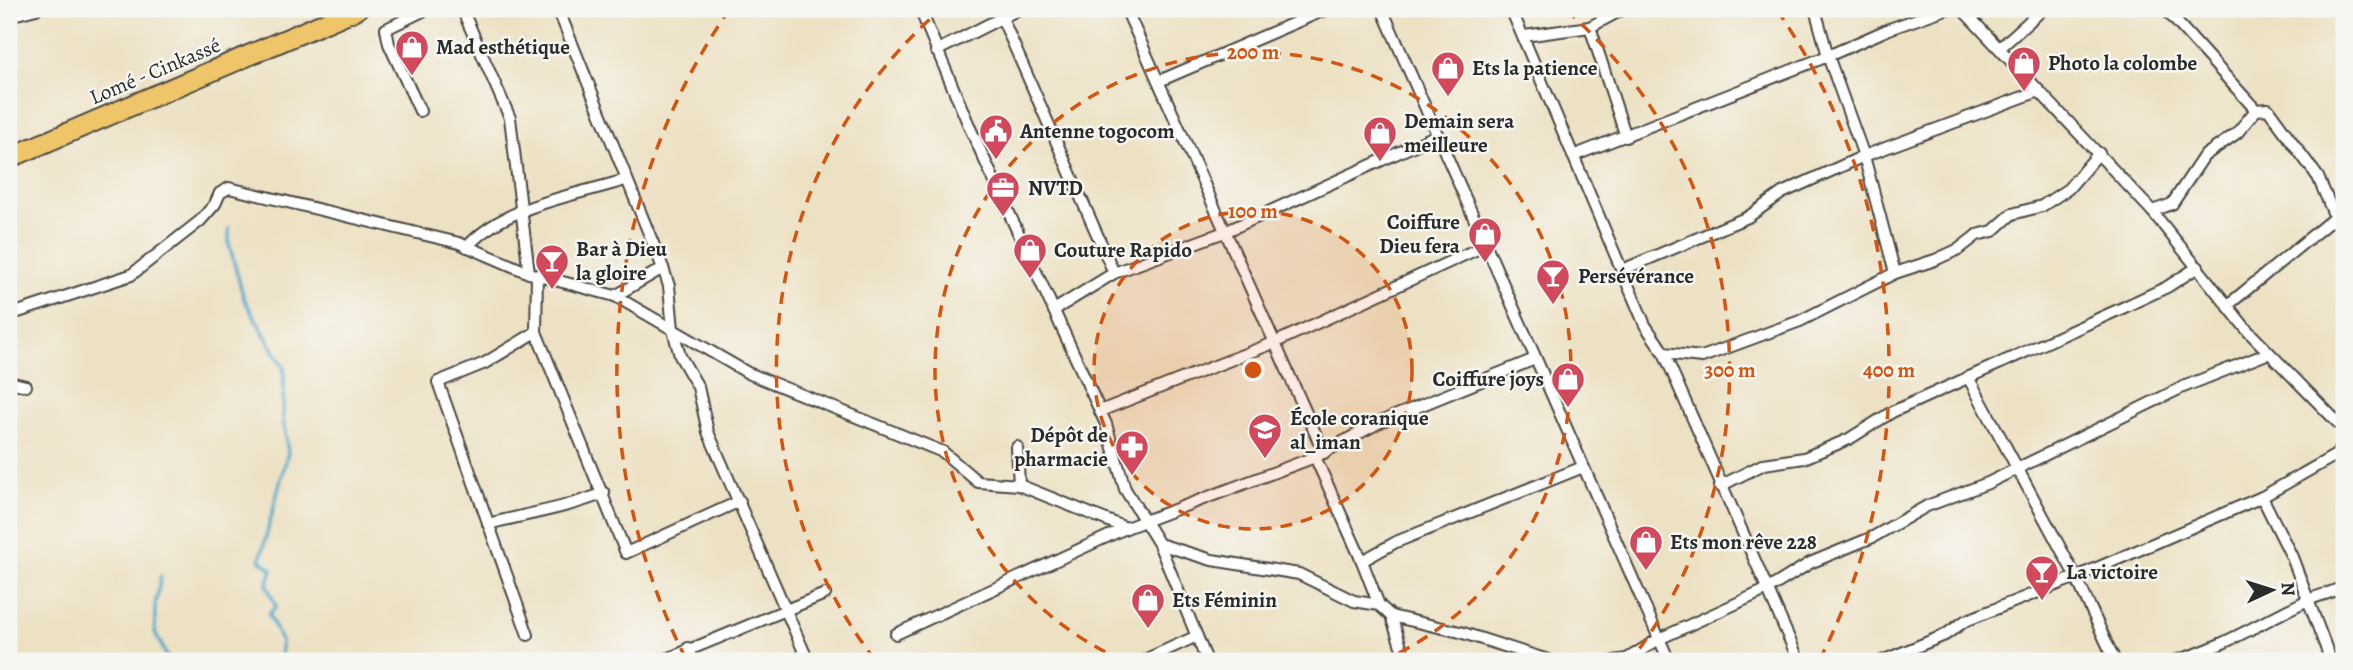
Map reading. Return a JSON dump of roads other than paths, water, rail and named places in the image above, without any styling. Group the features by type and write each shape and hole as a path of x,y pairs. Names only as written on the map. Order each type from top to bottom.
{"highway":[{"name":"Lomé - Cinkassé","path":"9,158 357,9"}],"street":[{"path":"9,16 36,9"},
{"path":"420,111 388,44 386,29 427,9"},
{"path":"462,9 510,118 519,212 533,274 536,332 604,493 626,553 740,502"},
{"path":"558,9 625,180 663,268 671,298 673,330 680,356 698,387 708,432 808,661"},
{"path":"920,9 936,51 1100,411 1120,465 1125,489 1158,544 1207,661"},
{"path":"936,51 1018,9"},
{"path":"1126,9 1276,342 1378,606"},
{"path":"1159,81 1327,9"},
{"path":"1382,9 1669,661"},
{"path":"1511,9 1645,325 1664,353 1720,486 1799,661"},
{"path":"1524,36 1590,27 1623,9"},
{"path":"1815,9 1828,57 1864,156 1895,273"},
{"path":"1573,156 1828,57 1889,29 1946,9"},
{"path":"1962,9 2001,47 2152,211 2163,228 2269,352 2344,429"},
{"path":"2001,47 2043,9"},
{"path":"2165,9 2256,110"},
{"path":"1002,18 1114,273"},
{"path":"1590,27 1626,137"},
{"path":"1622,270 1748,217 1782,193 1864,156 2039,91"},
{"path":"2152,211 2172,204 2204,156 2237,133 2256,110 2268,109 2318,177 2335,217 2344,229"},
{"path":"1054,310 1114,273 1227,231 1437,135"},
{"path":"1664,353 1702,357 1800,321 1895,273 1959,249 1977,235 1993,232 2012,214 2042,206 2068,189 2099,153"},
{"path":"467,247 480,232 519,212 625,180"},
{"path":"9,315 131,275 200,221 215,204 220,193 229,188 394,225 467,247 533,274 615,296 748,373 943,452 978,482 1019,485 1126,528"},
{"path":"2228,305 2335,217"},
{"path":"1100,411 1276,342 1486,245"},
{"path":"1720,486 1764,464 1804,458 1849,439 1892,412 2155,293 2198,267"},
{"path":"615,296 663,268"},
{"path":"528,635 439,382 485,363 536,332"},
{"path":"1614,661 1627,659 1659,639 1768,589 1810,563 1874,537 1927,506 2019,468 2183,387 2269,352"},
{"path":"896,634 1126,528 1319,455 1380,422 1535,359"},
{"path":"1968,377 2076,577 2115,661"},
{"path":"9,382 26,386"},
{"path":"1882,661 1945,635 1965,621 2076,577 2262,497 2336,455 2344,444"},
{"path":"1017,447 1019,485"},
{"path":"1362,561 1396,542 1583,467"},
{"path":"488,524 545,509 575,505 604,493"},
{"path":"2262,497 2292,556 2330,661"},
{"path":"1158,544 1212,560 1299,574 1354,601 1378,606 1391,616 1460,632 1551,661"},
{"path":"2174,661 2196,659 2307,600 2333,593 2344,586"},
{"path":"662,661 688,648 825,594"},
{"path":"1391,616 1406,661"},
{"path":"1142,661 1197,636"},
{"path":"688,648 694,661"}],"waterway":[{"path":"229,228 229,244 244,299 284,368 283,421 288,452 260,560 272,569 267,585 276,607 269,614 281,641 281,661"},
{"path":"161,576 155,605 155,632 169,661"}],"place":[{"name":"Mad esthétique","path":"412,77"},
{"name":"Photo la colombe","path":"2024,93"},
{"name":"Ets la patience","path":"1448,98"},
{"name":"Antenne togocom","path":"996,161"},
{"name":"Demain sera meilleure","path":"1380,163"},
{"name":"NVTD","path":"1003,218"},
{"name":"Coiffure Dieu fera","path":"1485,264"},
{"name":"Couture Rapido","path":"1030,280"},
{"name":"Bar à Dieu la gloire","path":"552,291"},
{"name":"Persévérance","path":"1553,306"},
{"name":"Coiffure joys","path":"1568,409"},
{"name":"École coranique al_iman","path":"1265,460"},
{"name":"Dépôt de pharmacie","path":"1132,477"},
{"name":"Ets mon rêve 228","path":"1646,572"},
{"name":"La victoire","path":"2042,602"},
{"name":"Ets Féminin","path":"1148,630"}]}
